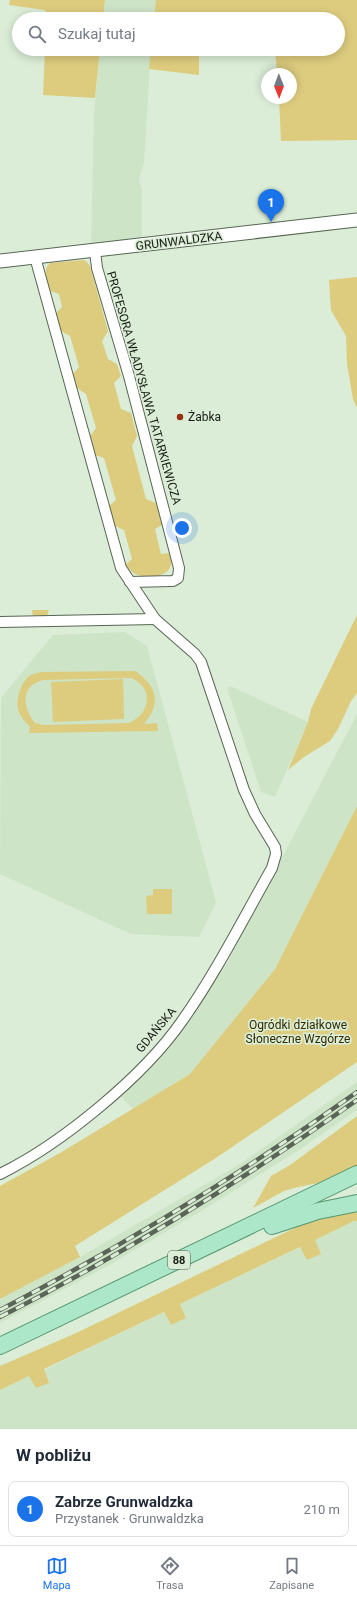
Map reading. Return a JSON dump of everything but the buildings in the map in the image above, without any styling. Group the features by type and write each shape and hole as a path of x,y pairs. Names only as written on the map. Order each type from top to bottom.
{"main road":[{"name":"88","path":"0,1346 357,1174"},
{"name":"88","path":"0,1357 357,1186"},
{"path":"272,1226 318,1211 357,1202"}],"street":[{"name":"GRUNWALDZKA","path":"0,261 357,220"},
{"name":"PROFESORA WŁADYSŁAWA TATARKIEWICZA","path":"95,250 97,268 129,376 179,568 178,578 174,581 130,582"},
{"path":"36,257 121,568 155,619"},
{"path":"0,622 155,619"},
{"name":"GDAŃSKA","path":"0,1174 46,1146 109,1098 135,1075 169,1038 181,1023 214,970 272,868 276,854 273,841 255,814 244,790 201,662 195,654 155,619"}],"shaded area":[{"path":"105,0 156,0 155,12 104,12"},
{"path":"99,56 151,56 144,163 140,174 139,183 142,189 142,238 91,244 94,115"},
{"path":"125,632 147,646 216,902 199,937 131,934 0,874 1,698 53,635"},
{"path":"230,686 308,722 275,797 261,792 227,688"},
{"path":"357,714 357,806 275,969 190,1074 133,1109 120,1096 169,1049 227,963"},
{"path":"357,1082 357,1110 296,1152 198,1213 104,1268 0,1323 0,1299 80,1257 240,1164"},
{"path":"354,1221 357,1221 357,1429 0,1429 0,1390 29,1376 49,1383 44,1370 164,1312 171,1325 186,1318 180,1304 301,1247 320,1254 314,1240"}],"green space":[{"path":"10,0 105,0 104,12 46,12 45,10 9,5"},
{"path":"156,0 357,0 357,140 281,141 279,104 297,104 297,68 277,68 276,56 345,56 345,12 155,12"},
{"path":"45,56 99,56 95,98 43,95"},
{"path":"150,56 199,56 199,75 149,69"},
{"path":"83,260 90,266 108,331 102,341 108,359 117,364 121,376 114,383 121,409 131,413 137,436 132,446 146,499 156,503 162,525 155,529 161,554 169,553 171,560 168,571 157,576 151,577 138,575 132,572 125,565 132,559 124,530 115,526 109,506 116,500 104,458 95,455 90,436 96,428 86,394 77,388 73,374 79,367 70,336 61,331 56,313 62,307 59,294 50,291 46,276 46,268 50,263"},
{"path":"357,277 357,408 353,399 347,364 346,336 331,310 329,280"},
{"path":"32,610 49,610 47,616 33,617"},
{"path":"357,615 357,693 351,701 338,729 330,741 304,757 288,770 308,722 311,709"},
{"path":"135,671 148,683 154,695 155,702 153,709 144,724 157,723 158,731 29,733 30,727 19,712 18,698 23,683 26,679 30,675 41,672","holes":["131,678 138,682 143,688 147,700 142,713 129,723 43,725 35,723 27,709 26,694 28,689 32,685 43,680"]},
{"path":"123,679 124,719 53,722 51,682"},
{"name":"Ogródki działkowe Słoneczne Wzgórze","path":"357,806 357,1062 216,1158 75,1246 80,1257 0,1299 0,1186 60,1153 190,1074 275,969"},
{"path":"153,889 172,889 172,914 147,914 146,896 153,895"},
{"path":"357,1116 357,1168 328,1181 284,1191 253,1208 271,1176 290,1165"},
{"path":"357,1207 357,1221 354,1221 315,1240 321,1254 307,1260 300,1247 180,1304 186,1318 171,1325 164,1312 44,1369 49,1383 36,1388 29,1376 0,1390 0,1366 74,1334 303,1224"}],"railway":[{"path":"0,1310 92,1260 182,1207 271,1151 357,1092"},
{"path":"0,1317 92,1268 182,1215 271,1159 357,1100"}],"place":[{"name":"Zabrze Grunwaldzka","path":"271,222"},
{"name":"Żabka","path":"180,417"}]}
